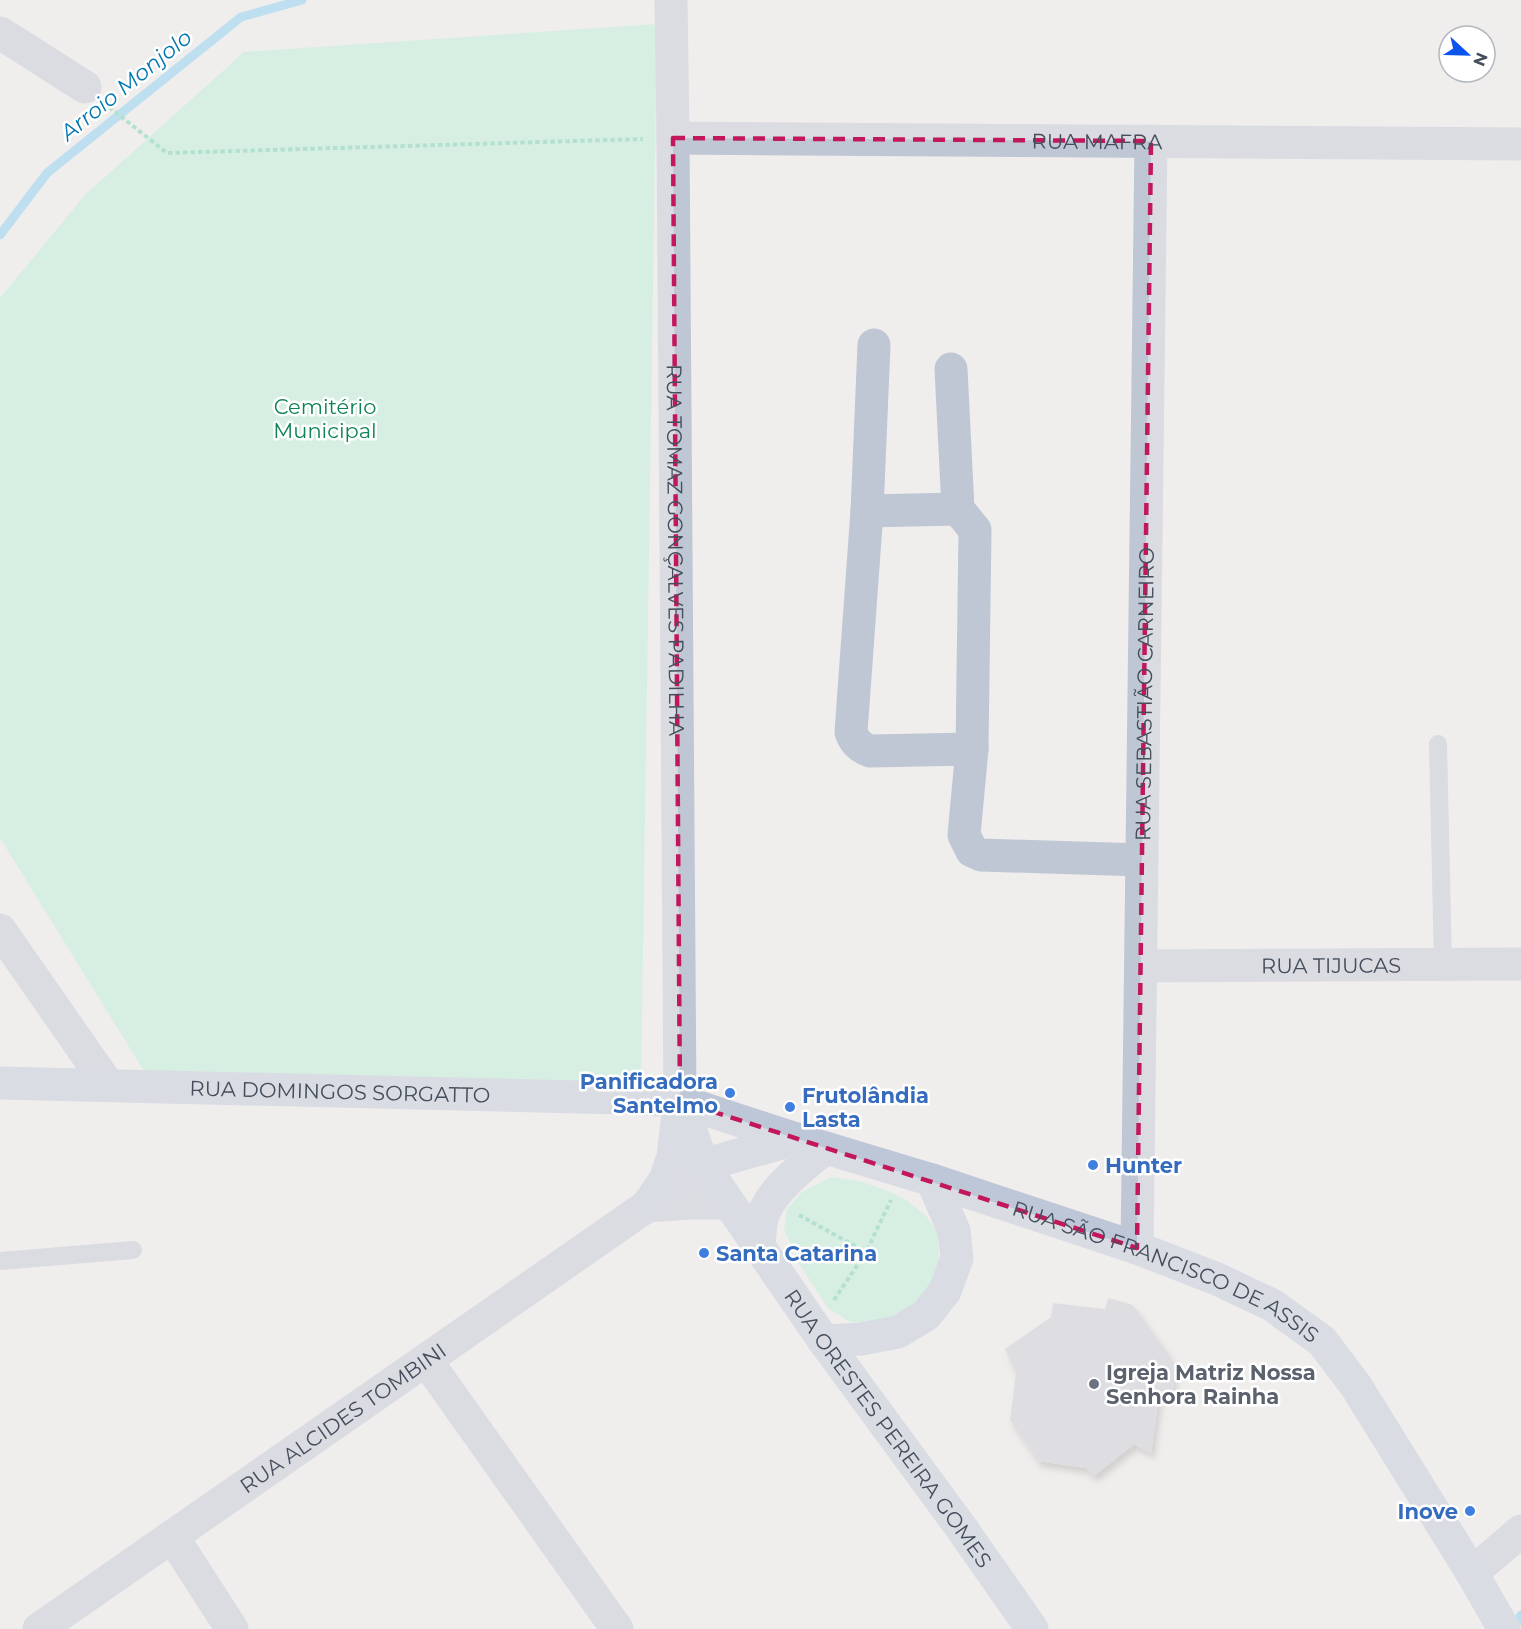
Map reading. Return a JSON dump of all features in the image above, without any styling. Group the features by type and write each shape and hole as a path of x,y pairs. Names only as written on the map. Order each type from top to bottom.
{"main road":[{"name":"RUA DOMINGOS SORGATTO","path":"0,1083 680,1101"},
{"name":"RUA SÃO FRANCISCO DE ASSIS","path":"680,1101 810,1144 932,1180 1137,1248 1217,1279 1272,1305 1322,1341 1356,1386 1473,1573 1500,1623"},
{"name":"RUA ORESTES PEREIRA GOMES","path":"680,1101 703,1165 818,1334 960,1526 1032,1629"},
{"path":"647,1206 665,1180 673,1157 680,1101"},
{"path":"703,1165 810,1144"},
{"path":"759,1246 762,1219 769,1201 793,1175 810,1144"},
{"path":"818,1334 861,1339 898,1332 926,1315 945,1290 957,1258 954,1231 932,1180"}],"street":[{"name":"RUA TOMAZ GONÇALVES PADILHA","path":"671,0 680,1101"},
{"path":"0,33 85,87"},
{"name":"RUA MAFRA","path":"673,138 1521,144"},
{"name":"RUA SEBASTIÃO CARNEIRO","path":"1137,1248 1151,141"},
{"path":"874,345 867,511 851,732 860,747 870,751 972,749"},
{"path":"951,369 958,509 975,530 972,749 964,835 972,851 981,855 1142,860"},
{"path":"867,511 958,509"},
{"path":"0,930 108,1085"},
{"name":"RUA TIJUCAS","path":"1141,966 1521,964"},
{"name":"RUA ALCIDES TOMBINI","path":"39,1629 703,1165"},
{"path":"647,1206 729,1203"},
{"path":"426,1360 616,1629"},
{"path":"1473,1573 1521,1531"},
{"path":"172,1536 232,1629"}],"lane":[{"path":"1438,744 1443,965"},
{"path":"0,1261 133,1250"}],"path":[{"path":"131,125 167,153 673,138"},
{"path":"769,1201 866,1252"},
{"path":"818,1334 828,1308 866,1252 889,1205"}],"highlighted area":[{"path":"673,138 1151,141 1137,1248 680,1101"}],"green space":[{"name":"Cemitério Municipal","path":"657,24 641,1084 144,1071 0,838 0,298 85,195 244,52"},
{"path":"832,1177 860,1181 908,1201 927,1217 938,1234 939,1269 925,1300 905,1317 880,1322 850,1322 828,1308 800,1265 784,1230 787,1209 802,1192"}],"building":[{"name":"Igreja Matriz Nossa Senhora Rainha","path":"1108,1298 1133,1305 1174,1362 1173,1394 1159,1395 1151,1453 1134,1444 1094,1476 1086,1468 1038,1461 1010,1420 1016,1373 1005,1349 1051,1317 1053,1303 1105,1309"}],"waterway":[{"name":"Arroio Monjolo","path":"0,235 47,173 241,17 302,0"},
{"path":"1513,1629 1521,1615"}],"place":[{"name":"Panificadora Santelmo","path":"730,1093"},
{"name":"Frutolândia Lasta","path":"790,1107"},
{"name":"Hunter","path":"1093,1165"},
{"name":"Santa Catarina","path":"704,1253"},
{"name":"Igreja Matriz Nossa Senhora Rainha","path":"1094,1384"},
{"name":"Inove","path":"1470,1511"}]}
